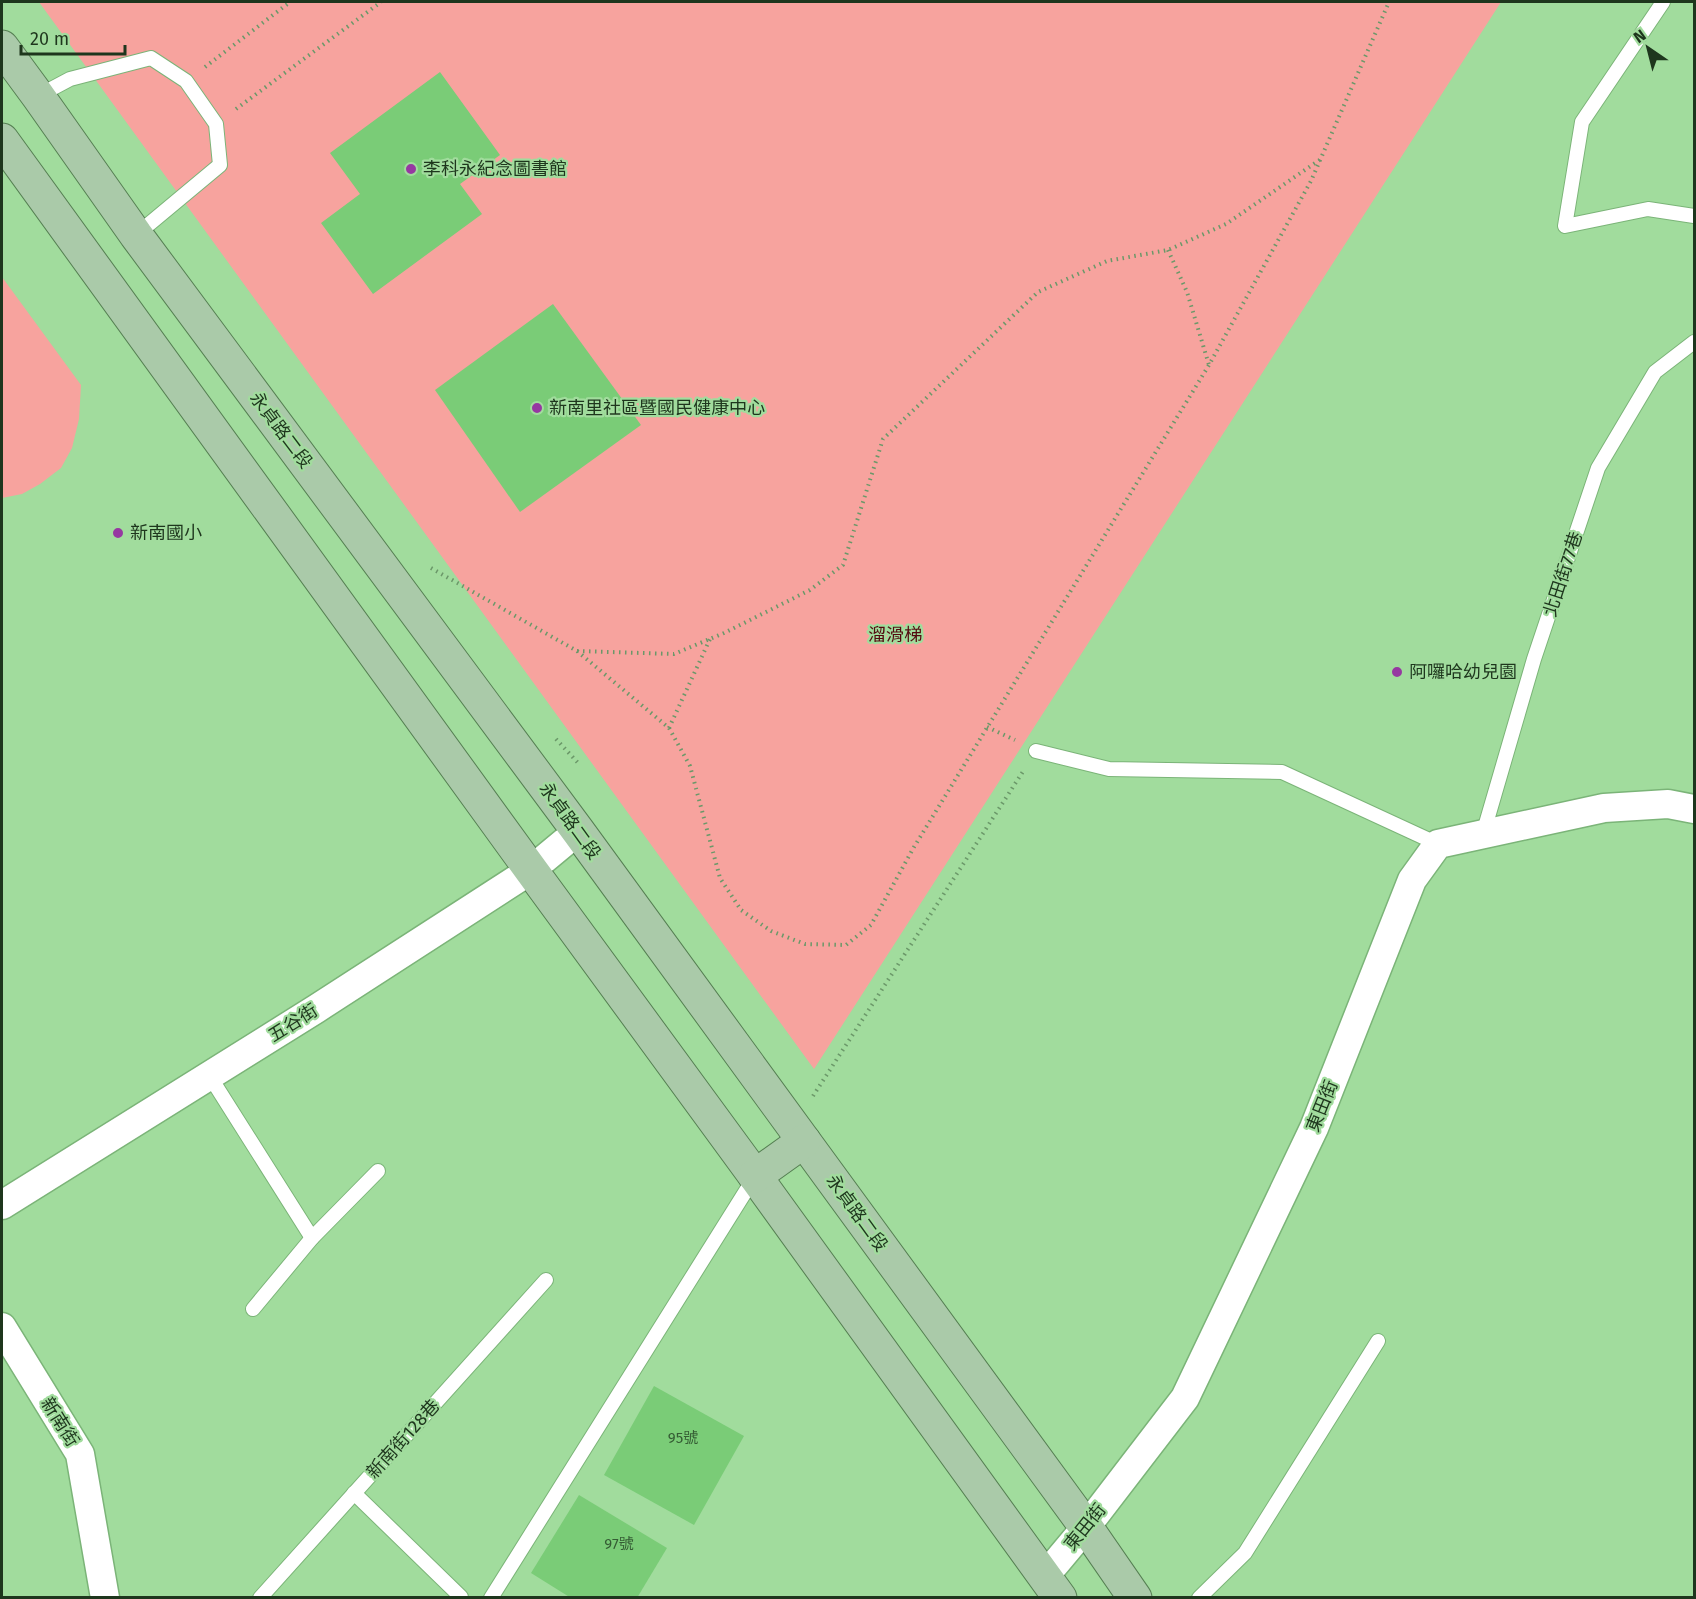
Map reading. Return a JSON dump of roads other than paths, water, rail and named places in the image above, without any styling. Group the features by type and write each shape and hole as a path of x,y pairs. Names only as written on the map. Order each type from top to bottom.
{"main road":[{"name":"永貞路二段","path":"2,47 136,235 578,831 1086,1527 1135,1598"},
{"path":"2,140 1053,1587"},
{"path":"755,1176 804,1141"}],"street":[{"path":"1438,844 1604,808 1668,804 1695,809"},
{"name":"五谷街","path":"2,1204 326,1003 531,870 578,831"},
{"name":"東田街","path":"1053,1587 1086,1527 1185,1398 1314,1128 1412,880 1438,844"},
{"name":"新南街","path":"2,1327 80,1454 105,1598"}],"lane":[{"path":"1663,2 1582,122 1565,226 1648,209 1695,216"},
{"path":"38,96 70,79 151,58 186,81 216,124 220,165 136,235"},
{"name":"北田街77巷","path":"1483,834 1534,659 1598,468 1655,372 1695,342"},
{"path":"1036,751 1109,769 1282,771 1438,844"},
{"path":"209,1075 312,1238"},
{"path":"253,1310 312,1238 378,1171"},
{"path":"491,1598 755,1176"},
{"name":"新南街128巷","path":"260,1598 546,1280"},
{"path":"1199,1598 1245,1553 1378,1341"},
{"path":"354,1493 461,1598"}],"place":[{"name":"李科永紀念圖書館","path":"411,169"},
{"name":"新南里社區暨國民健康中心","path":"537,408"},
{"name":"新南國小","path":"118,533"},
{"name":"阿囉哈幼兒園","path":"1397,672"}],"park label":[{"name":"溜滑梯","path":"895,635"}]}
